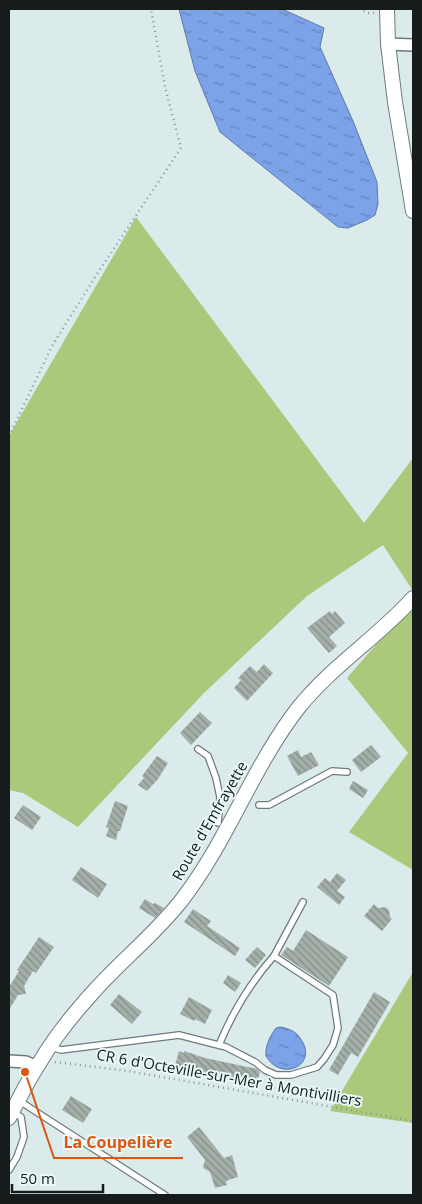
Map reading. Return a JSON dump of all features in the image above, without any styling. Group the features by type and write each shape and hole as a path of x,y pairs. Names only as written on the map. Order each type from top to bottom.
{"street":[{"path":"387,11 388,44 395,102 413,211"},
{"path":"388,44 413,45"},
{"name":"Route d'Emfrayette","path":"13,1110 38,1064 64,1026 95,990 161,925 182,900 206,866 273,745 299,707 339,666 398,614 413,598"},
{"path":"9,1061 38,1064"}],"lane":[{"path":"198,749 208,756 216,778 220,796 218,823"},
{"path":"260,805 270,805 332,771 347,772"},
{"path":"219,1045 238,1003 255,977 274,956 303,902"},
{"path":"50,1046 61,1050 179,1035 219,1045 255,1062 265,1070 276,1075 306,1072 317,1067 324,1060 333,1045 338,1028 332,995 274,956"},
{"path":"9,1170 17,1157 24,1138 21,1117 13,1110"},
{"path":"13,1110 165,1195"}],"path":[{"path":"9,436 52,346 98,271 181,148 165,87 151,9"},
{"path":"359,9 368,13 387,11"},
{"name":"CR 6 d'Octeville-sur-Mer à Montivilliers","path":"38,1064 128,1071 413,1121"}],"green space":[{"path":"136,217 364,523 413,458 413,591 383,545 307,596 204,693 78,827 23,793 9,790 9,433"},
{"path":"413,602 413,870 349,832 408,753 347,678"},
{"path":"413,972 413,1123 330,1111"}],"water":[{"path":"179,9 282,9 324,28 320,47 353,121 377,182 378,204 375,215 348,228 338,227 220,132 195,71"},
{"path":"280,1027 296,1033 302,1041 305,1058 295,1068 280,1068 272,1064 266,1056 266,1049 270,1038 276,1028"}],"building":[{"path":"330,611 332,614 335,611 345,623 329,637 337,646 329,653 307,628"},
{"path":"264,664 273,673 247,701 234,688 241,680 238,678 250,666 257,672"},
{"path":"200,712 212,723 191,745 180,733"},
{"path":"371,745 381,757 361,772 352,760"},
{"path":"298,750 301,757 311,752 319,765 298,776 287,756"},
{"path":"157,756 168,763 158,779 147,791 138,785 144,778 142,776"},
{"path":"353,781 368,790 363,798 349,789"},
{"path":"115,801 128,806 116,840 106,836 109,828 106,827"},
{"path":"23,805 41,817 32,830 14,818"},
{"path":"81,867 107,884 98,898 72,880"},
{"path":"337,873 346,880 337,891 345,897 339,905 317,887 325,878 330,882"},
{"path":"145,899 164,908 155,918 139,908"},
{"path":"374,904 378,908 385,907 389,910 392,919 382,931 364,916"},
{"path":"193,909 211,921 207,926 240,948 235,956 184,922"},
{"path":"306,930 348,957 329,986 281,955 287,947 293,951"},
{"path":"39,937 54,947 36,973 33,971 24,986 26,994 18,995 9,1010 9,987 19,971 17,970"},
{"path":"257,947 266,955 255,968 245,960"},
{"path":"228,975 241,983 235,992 223,983"},
{"path":"374,992 390,1002 358,1057 351,1053 338,1075 329,1070"},
{"path":"119,994 142,1012 132,1024 110,1005"},
{"path":"189,997 212,1010 205,1024 180,1014"},
{"path":"179,1051 257,1069 260,1072 257,1083 233,1078 232,1080 175,1066"},
{"path":"71,1096 92,1109 83,1123 62,1110"},
{"path":"199,1127 224,1158 232,1155 238,1177 226,1181 227,1185 215,1188 210,1172 203,1168 205,1160 187,1137"}],"place":[{"name":"La Coupelière","path":"25,1072"}]}
